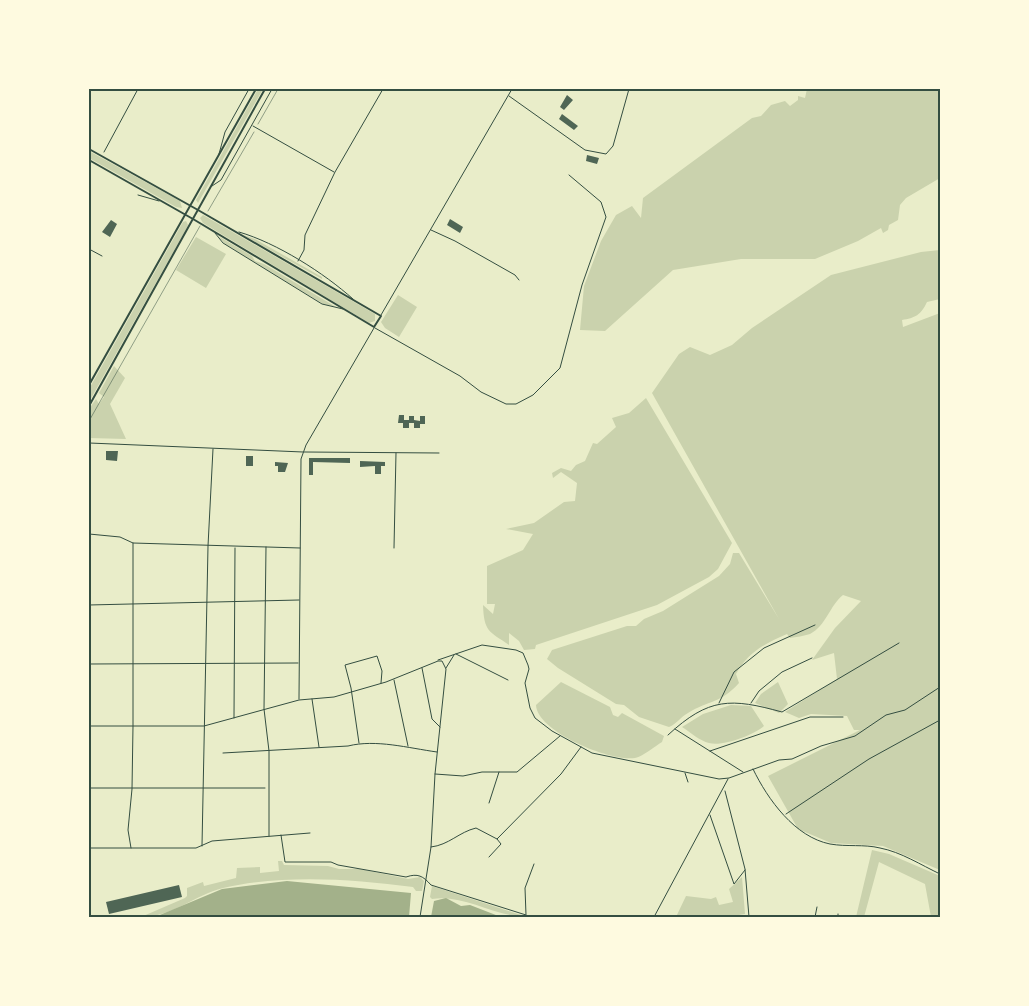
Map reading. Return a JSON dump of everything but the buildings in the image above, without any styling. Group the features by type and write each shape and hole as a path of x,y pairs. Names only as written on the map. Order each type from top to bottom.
{"main road":[{"path":"89,385 256,89"},
{"path":"89,406 265,89"},
{"path":"89,149 381,316 374,327 213,230 89,160"}],"street":[{"path":"104,152 138,89"},
{"path":"219,154 225,132 249,89"},
{"path":"210,188 221,180 272,89"},
{"path":"298,261 304,250 306,235 335,172 383,89"},
{"path":"381,316 512,89"},
{"path":"508,96 585,150 606,154 613,146 629,89"},
{"path":"252,125 335,172"},
{"path":"299,700 300,466 303,452 374,327 429,357 481,392 506,404 516,404 533,395 560,368 582,285 606,217 601,202 569,175"},
{"path":"138,195 163,202"},
{"path":"213,230 223,243 233,250 322,304 345,310"},
{"path":"431,230 455,241 515,275 519,280"},
{"path":"235,232 257,238 298,261 335,283 356,301"},
{"path":"89,249 102,256"},
{"path":"89,443 303,452 439,453"},
{"path":"202,846 204,664 214,449"},
{"path":"394,548 396,452"},
{"path":"89,534 120,537 133,543 300,548"},
{"path":"131,848 128,830 132,789 133,543"},
{"path":"234,718 235,547"},
{"path":"266,548 264,710 268,751 269,836"},
{"path":"89,604 299,600"},
{"path":"718,703 734,672 764,648 815,625"},
{"path":"668,735 701,710 718,703 751,704 782,712 899,643"},
{"path":"89,726 204,726 299,700 334,697 393,679 438,660 482,645 516,650 523,653 529,669 525,682 530,708 542,724 561,736 600,755 719,779 729,778 779,760 792,759 821,746 855,736 886,715 906,710 940,687"},
{"path":"446,669 455,654"},
{"path":"455,654 508,680"},
{"path":"359,744 344,665 377,656 382,671 381,683"},
{"path":"751,704 759,691 782,672 812,658"},
{"path":"420,917 431,847 435,774 446,669 444,663 438,660"},
{"path":"89,664 300,663"},
{"path":"422,667 432,719 440,727"},
{"path":"393,679 409,748"},
{"path":"312,699 320,748"},
{"path":"710,751 810,717 843,717"},
{"path":"785,815 869,758 940,720"},
{"path":"675,729 744,772"},
{"path":"435,774 463,776 482,772 516,772 561,736"},
{"path":"223,753 359,744 437,752"},
{"path":"497,839 561,774 581,747"},
{"path":"753,769 760,783 785,815 806,835 830,844 881,848 940,874"},
{"path":"488,803 499,771"},
{"path":"684,772 688,782"},
{"path":"654,917 729,778"},
{"path":"89,788 267,788"},
{"path":"724,789 745,869 749,917"},
{"path":"710,815 734,884 745,869"},
{"path":"431,847 452,841 467,830 476,828 497,839 501,844 489,858"},
{"path":"89,848 196,848 212,841 310,833"},
{"path":"281,835 285,862 331,862 338,865 406,877 414,874 422,876 431,885 526,915 525,888 534,864"},
{"path":"815,917 817,907"}],"path":[{"path":"208,212 278,89"},
{"path":"89,420 201,225"}],"shaded area":[{"path":"258,89 263,89 198,203 196,200"},
{"path":"807,89 823,91 825,89 940,89 940,178 906,198 900,205 898,220 889,225 888,230 883,233 881,228 858,241 815,259 741,259 673,270 605,331 580,330 584,286 601,241 616,215 632,206 641,218 643,198 752,118 761,116 771,105 785,101 790,106 798,100 798,96 805,98"},
{"path":"89,151 180,201 182,208 176,207 89,158"},
{"path":"203,215 375,314 375,321 369,323 203,223 200,218"},
{"path":"186,221 188,225 185,231 89,402 89,389 183,222"},
{"path":"243,235 255,239 322,277 322,279"},
{"path":"218,236 252,256 255,261 264,264 336,307 323,304 225,244"},
{"path":"196,237 226,254 206,288 176,270"},
{"path":"940,250 940,299 927,302 917,315 902,320 903,327 940,313 940,870 883,846 831,843 798,829 768,776 860,730 854,730 847,716 811,714 799,718 785,712 837,679 834,653 812,660 835,628 861,601 843,595 820,626 810,634 790,638 787,634 757,650 751,654 736,674 739,683 732,690 726,695 695,709 669,727 639,717 624,705 616,704 558,668 547,659 552,650 627,626 636,626 644,619 663,611 719,576 730,564 733,553 739,553 779,619 652,393 679,354 690,347 710,355 732,345 752,328 831,275 921,252"},
{"path":"398,295 417,307 399,337 385,328 381,322"},
{"path":"114,366 125,378 110,404 126,439 89,438 91,406 96,399 99,404 104,397 99,393"},
{"path":"646,398 732,543 718,569 709,577 657,605 536,645 535,649 524,650 519,641 509,633 509,645 492,633 486,626 483,605 493,614 495,604 487,604 487,566 523,550 533,534 506,529 534,523 564,502 575,501 577,483 561,472 553,478 552,473 561,468 571,471 576,465 585,461 593,443 597,444 616,427 612,418 629,413"},
{"path":"561,682 610,707 613,715 618,717 622,713 664,736 662,742 638,757 624,758 593,750 561,735 540,715 536,705"},
{"path":"778,682 788,704 779,713 755,703 761,694"},
{"path":"731,705 751,706 764,726 738,739 715,744 702,740 682,727 703,714"},
{"path":"872,850 889,854 940,876 940,917 931,917 925,884 879,862 864,917 856,917"},
{"path":"278,861 282,861 284,865 360,869 408,879 420,877 424,881 422,891 416,891 413,887 318,879 294,879 246,884 213,891 173,910 141,917 185,898 187,896 187,888 203,882 204,886 236,878 237,868 260,867 260,873 279,871"},
{"path":"742,877 745,914 726,917 676,917 686,896 711,899 716,897 719,905 733,902 729,889"},
{"path":"287,881 411,893 409,917 155,917 222,889"},
{"path":"432,886 527,917 503,913 468,902 444,898 432,899 430,897"},
{"path":"446,898 461,906 470,905 501,917 431,917 434,901"}]}
